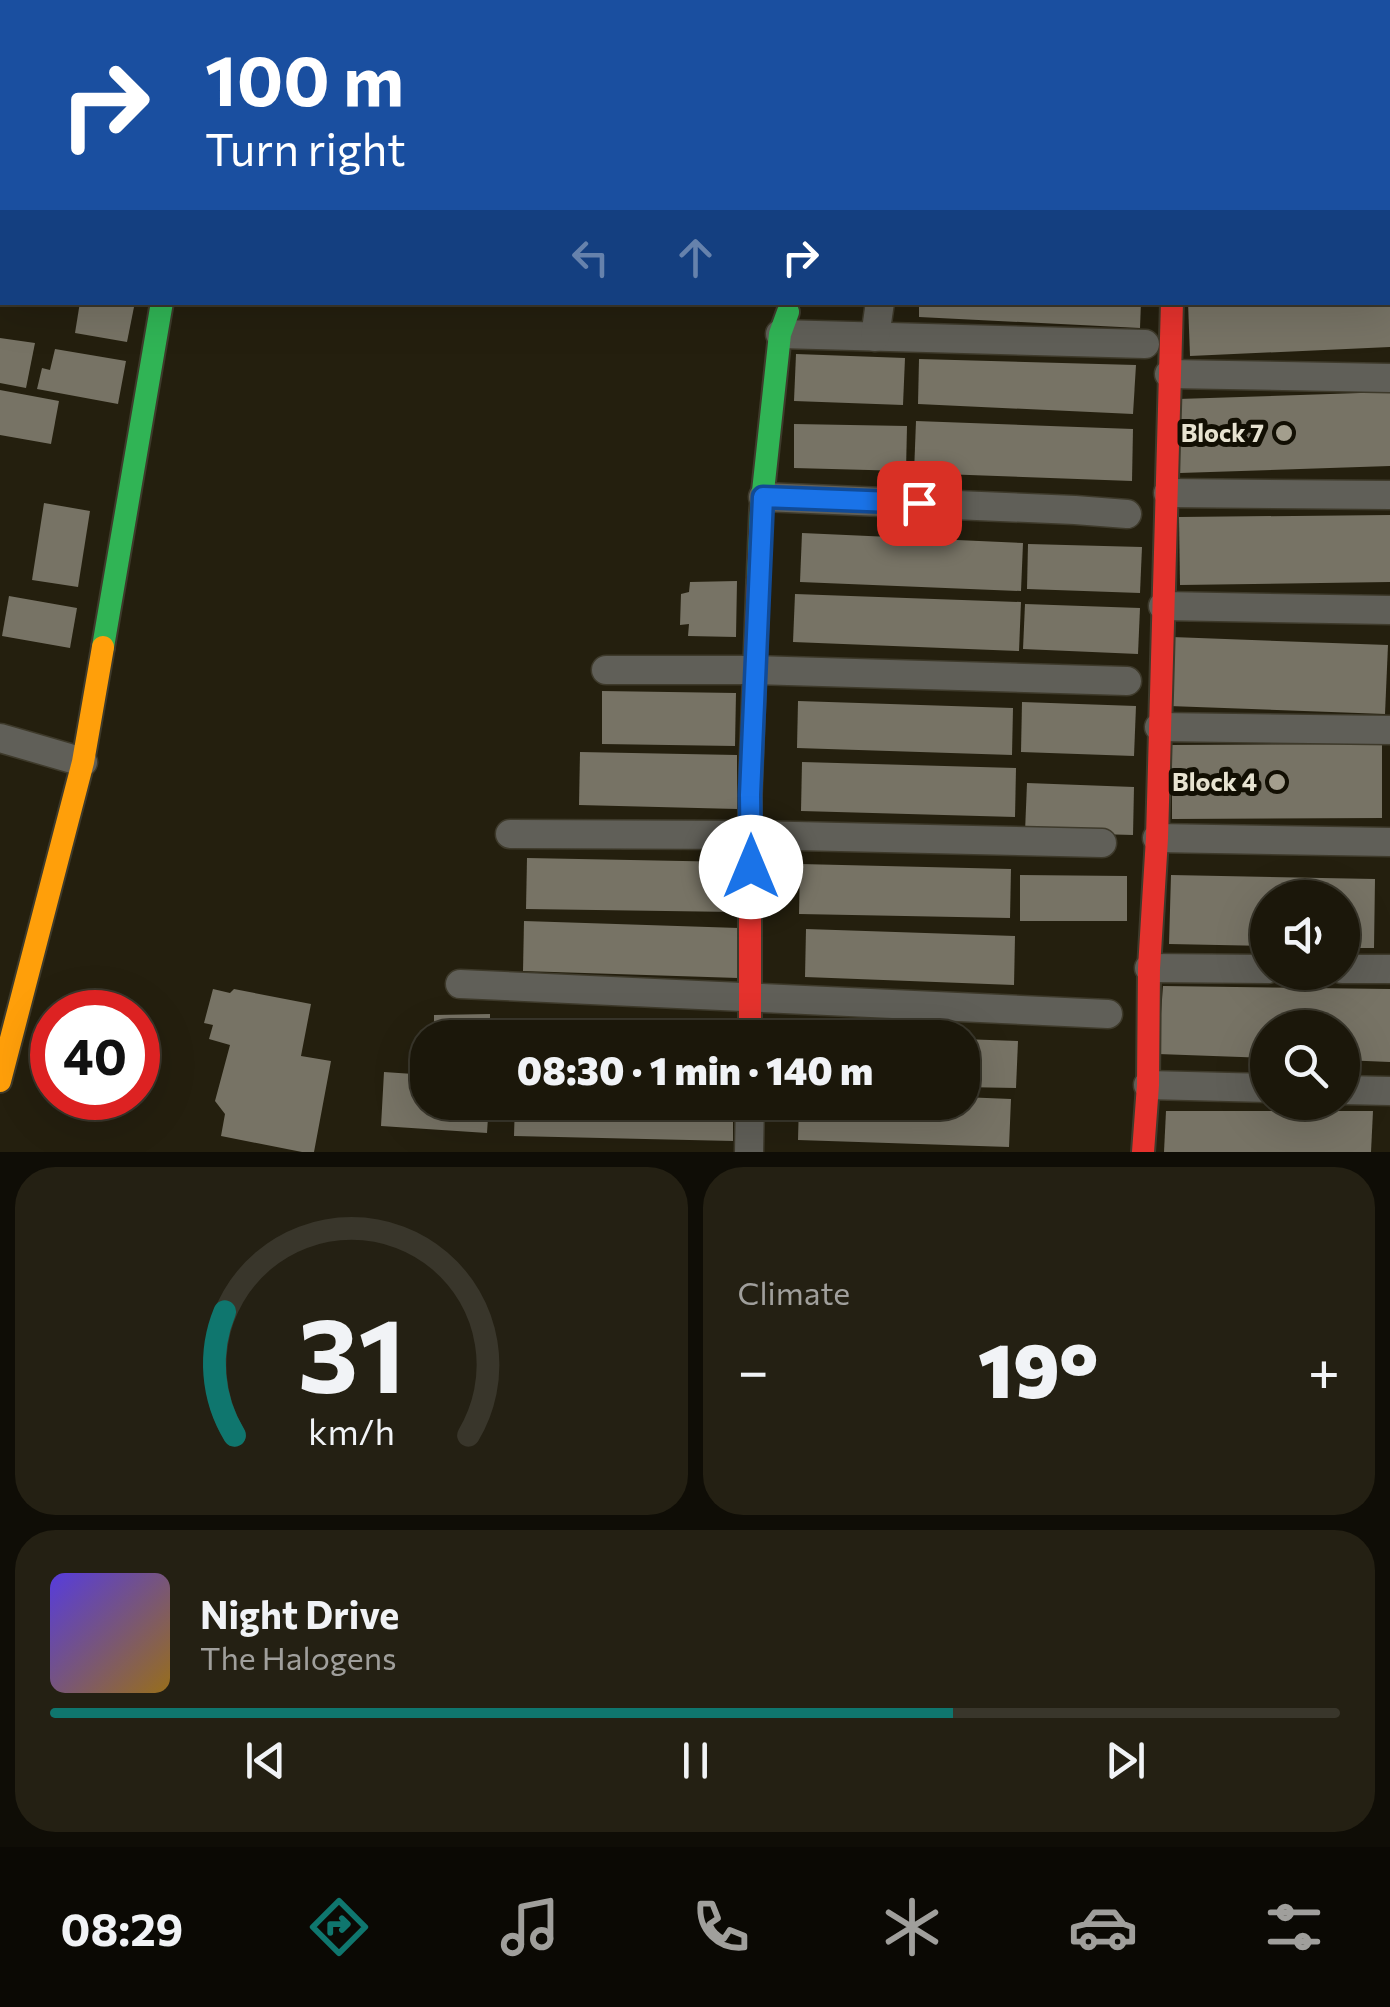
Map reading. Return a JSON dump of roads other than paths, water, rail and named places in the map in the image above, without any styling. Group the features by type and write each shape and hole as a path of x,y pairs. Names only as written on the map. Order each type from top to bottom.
{"street":[{"path":"0,1080 83,762 161,305"},
{"path":"875,337 880,305"},
{"path":"1143,1152 1172,305"},
{"path":"750,1020 755,670 763,497 784,323 875,337 1145,344"},
{"path":"1170,374 1390,378"},
{"path":"1168,492 1390,495"},
{"path":"763,497 1127,514"},
{"path":"1163,606 1390,610"},
{"path":"606,670 755,670 1127,681"},
{"path":"1159,726 1390,730"},
{"path":"0,738 83,762"},
{"path":"510,834 751,834 1102,843"},
{"path":"1156,838 1390,842"},
{"path":"1149,968 1250,969"},
{"path":"1360,969 1390,969"},
{"path":"460,984 1108,1014"},
{"path":"1148,1084 1250,1087"},
{"path":"1360,1090 1390,1091"},
{"path":"750,1120 750,1152"}],"place":[{"name":"Block 7","path":"1284,433"},
{"name":"Block 4","path":"1277,782"}]}
